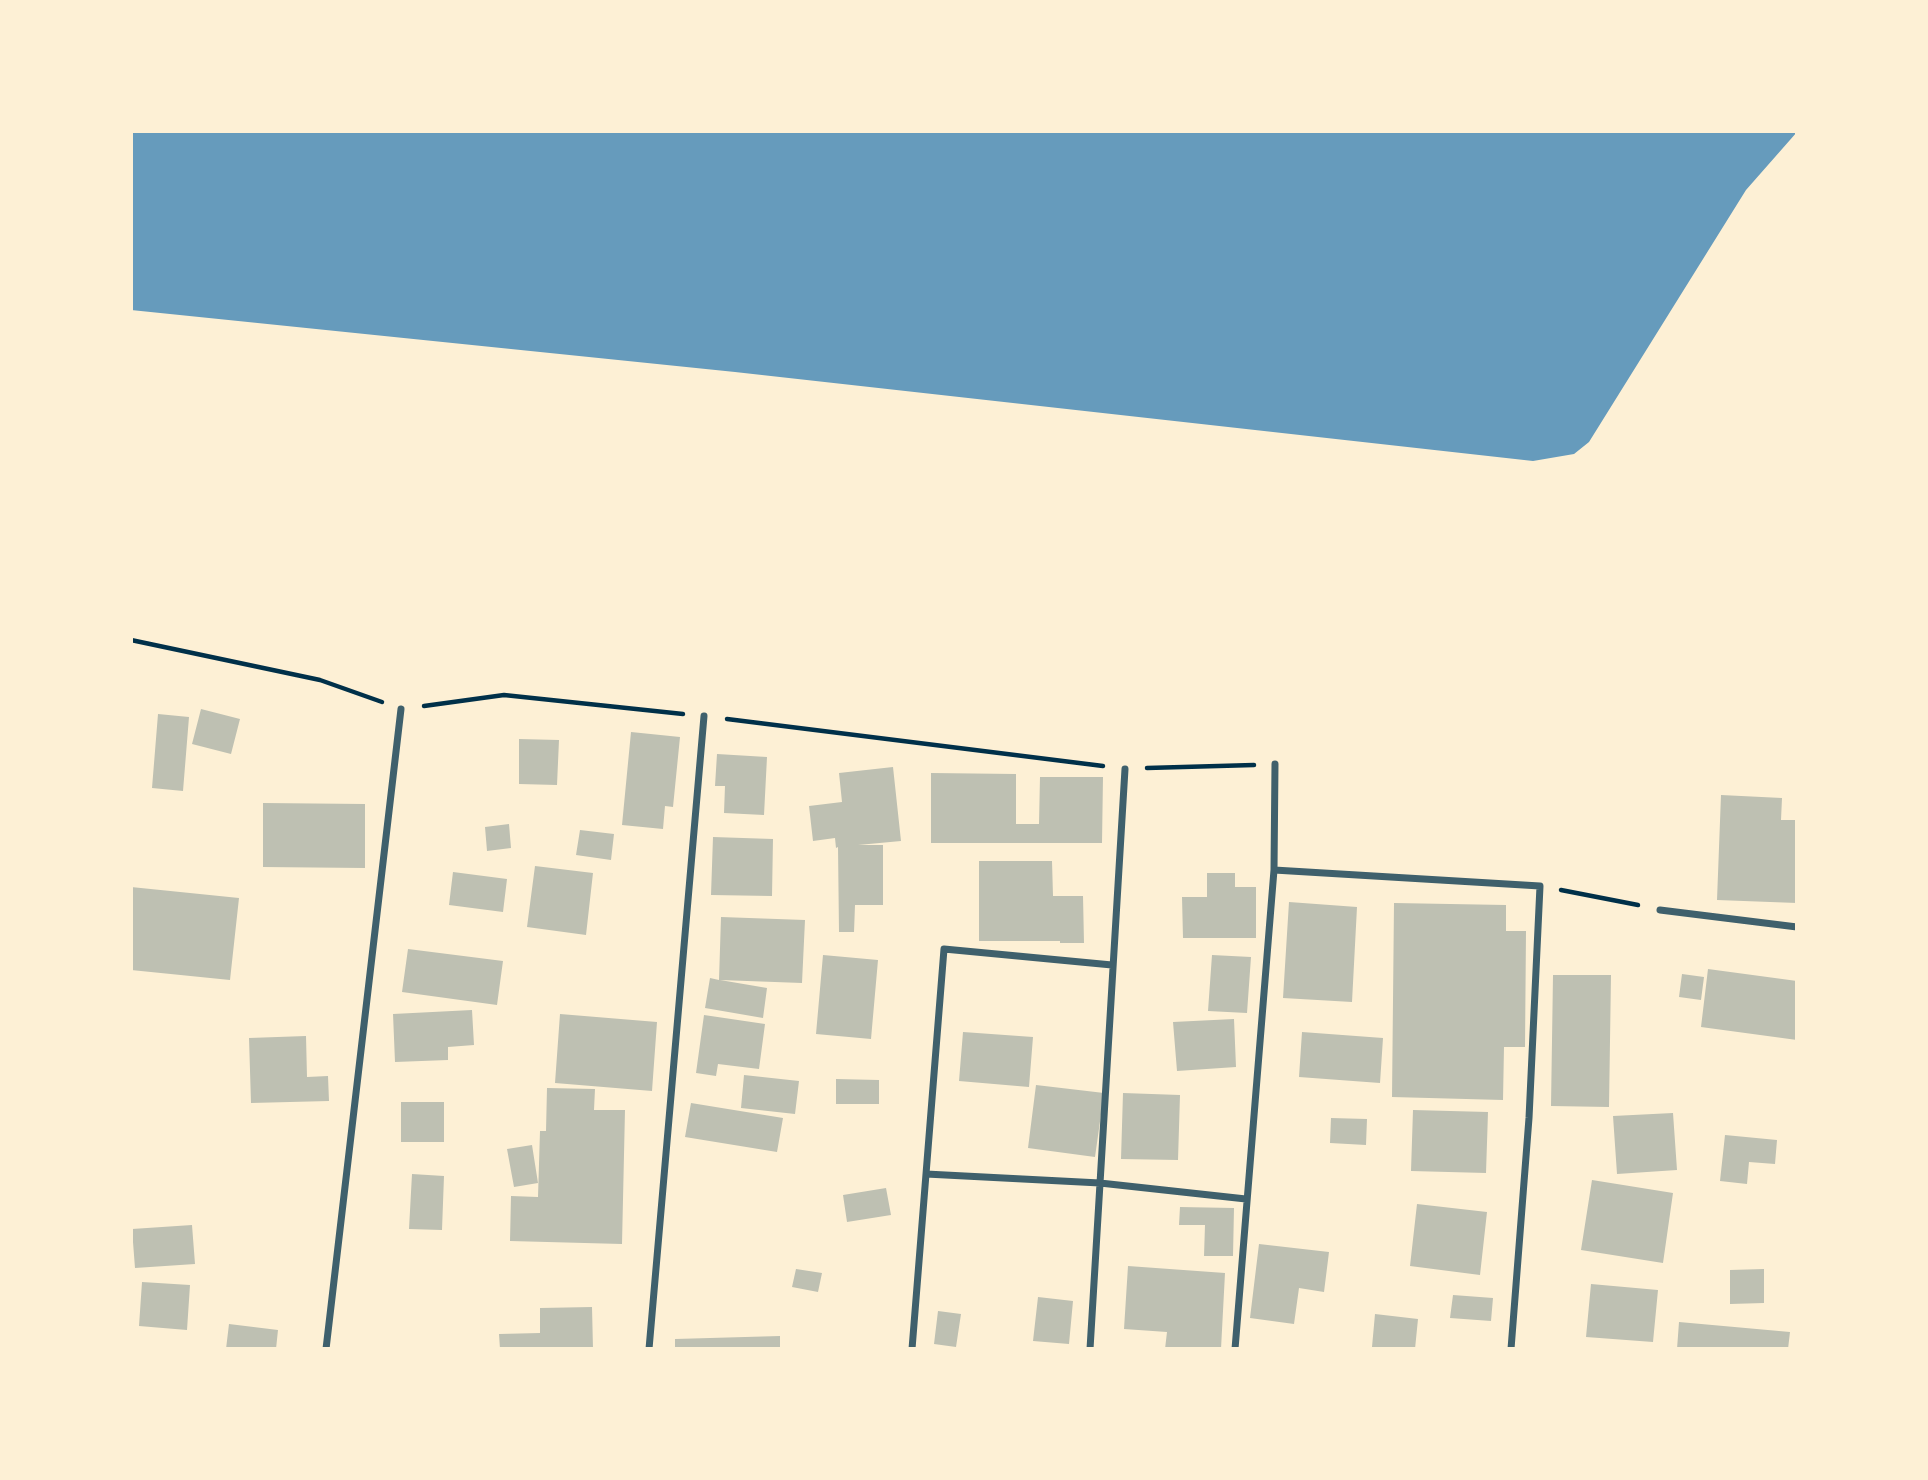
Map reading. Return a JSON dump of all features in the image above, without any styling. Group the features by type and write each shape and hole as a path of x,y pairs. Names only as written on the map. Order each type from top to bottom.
{"street":[{"path":"326,1349 401,709"},
{"path":"649,1349 704,716"},
{"path":"1235,1349 1273,870 1275,764"},
{"path":"1090,1349 1125,769"},
{"path":"1273,870 1540,886 1529,1118 1511,1349"},
{"path":"1660,909 1797,927"},
{"path":"912,1349 944,949 1112,965"},
{"path":"926,1174 1100,1183 1246,1199"}],"path":[{"path":"1540,886 1660,909"}],"water":[{"path":"131,131 1797,132 1746,190 1589,442 1574,454 1533,461 735,372 131,310"}],"building":[{"path":"201,709 240,719 231,754 192,744"},
{"path":"158,714 189,717 183,791 152,788"},
{"path":"631,732 680,737 673,807 665,806 663,829 622,825"},
{"path":"519,739 559,740 557,785 519,784"},
{"path":"717,754 767,757 764,815 724,813 725,786 715,786"},
{"path":"893,767 901,841 858,845 883,845 883,905 855,905 854,932 839,932 838,847 836,848 835,838 813,841 809,806 842,802 839,773"},
{"path":"931,773 1016,774 1016,824 1039,824 1040,777 1103,777 1102,843 931,843"},
{"path":"1721,795 1782,798 1781,820 1797,820 1797,903 1717,900"},
{"path":"263,803 365,804 365,868 263,867"},
{"path":"509,824 511,848 487,851 485,827"},
{"path":"580,830 614,834 611,860 576,855"},
{"path":"713,837 773,839 772,896 711,895"},
{"path":"979,861 1052,861 1053,896 1083,896 1084,943 979,941"},
{"path":"535,866 593,873 586,935 527,927"},
{"path":"453,872 507,879 503,912 449,905"},
{"path":"1207,873 1235,873 1235,887 1256,887 1256,938 1183,938 1182,897 1207,897"},
{"path":"131,887 239,898 230,980 131,970"},
{"path":"1289,902 1357,907 1352,1002 1283,998"},
{"path":"1394,903 1506,905 1506,931 1526,931 1525,1047 1504,1047 1503,1100 1392,1097"},
{"path":"721,917 805,920 802,983 720,980 767,988 763,1018 705,1008 710,978 719,980"},
{"path":"408,949 503,961 497,1005 402,992"},
{"path":"823,955 878,960 871,1039 816,1034"},
{"path":"1212,955 1251,957 1247,1013 1208,1011"},
{"path":"1708,969 1797,981 1797,1040 1701,1027"},
{"path":"1682,974 1704,977 1701,1000 1679,997"},
{"path":"1553,975 1611,975 1609,1107 1551,1106"},
{"path":"472,1010 474,1045 448,1047 448,1060 395,1062 393,1014"},
{"path":"560,1014 657,1022 652,1091 555,1083"},
{"path":"704,1015 765,1024 759,1069 718,1064 716,1076 696,1073"},
{"path":"1234,1019 1236,1067 1177,1071 1173,1022"},
{"path":"963,1032 1033,1037 1029,1087 959,1081"},
{"path":"1302,1032 1383,1038 1380,1083 1299,1077"},
{"path":"306,1036 307,1077 328,1076 329,1101 251,1103 249,1038"},
{"path":"744,1075 799,1081 795,1114 741,1108"},
{"path":"836,1079 879,1080 879,1104 836,1104"},
{"path":"1036,1085 1104,1093 1095,1157 1028,1148"},
{"path":"547,1088 595,1089 594,1110 625,1110 622,1244 510,1241 511,1196 538,1197 540,1131 546,1131"},
{"path":"1123,1093 1180,1095 1178,1160 1121,1159"},
{"path":"401,1102 444,1102 444,1142 401,1142"},
{"path":"691,1103 783,1118 777,1152 685,1137"},
{"path":"1413,1110 1488,1112 1486,1173 1411,1171"},
{"path":"1673,1113 1677,1170 1617,1174 1613,1116"},
{"path":"1331,1118 1367,1119 1366,1145 1330,1143"},
{"path":"1725,1135 1777,1140 1775,1164 1749,1162 1747,1184 1720,1181"},
{"path":"532,1145 538,1183 514,1187 507,1149"},
{"path":"412,1174 444,1176 442,1230 409,1229"},
{"path":"1592,1180 1673,1193 1663,1263 1581,1250"},
{"path":"886,1188 891,1215 847,1222 843,1195"},
{"path":"1417,1204 1487,1212 1480,1275 1410,1266"},
{"path":"1180,1207 1234,1208 1233,1256 1204,1256 1205,1225 1179,1225"},
{"path":"192,1225 195,1264 135,1268 132,1229"},
{"path":"1259,1244 1329,1252 1324,1292 1299,1288 1294,1324 1250,1318"},
{"path":"1128,1266 1225,1273 1221,1349 1165,1349 1167,1332 1124,1329"},
{"path":"796,1269 822,1273 818,1292 792,1287"},
{"path":"1764,1269 1764,1303 1730,1304 1730,1270"},
{"path":"142,1282 190,1285 187,1330 139,1326"},
{"path":"1591,1284 1658,1290 1653,1342 1586,1337"},
{"path":"1453,1295 1493,1298 1491,1321 1450,1318"},
{"path":"1038,1297 1073,1301 1069,1344 1033,1341"},
{"path":"592,1307 593,1349 500,1349 499,1334 540,1333 540,1308"},
{"path":"938,1311 961,1314 956,1347 934,1344"},
{"path":"1375,1314 1418,1319 1415,1349 1372,1347"},
{"path":"1679,1322 1790,1332 1788,1349 1677,1349"},
{"path":"229,1324 278,1330 276,1349 226,1349"},
{"path":"780,1336 780,1349 675,1349 675,1339"}]}
